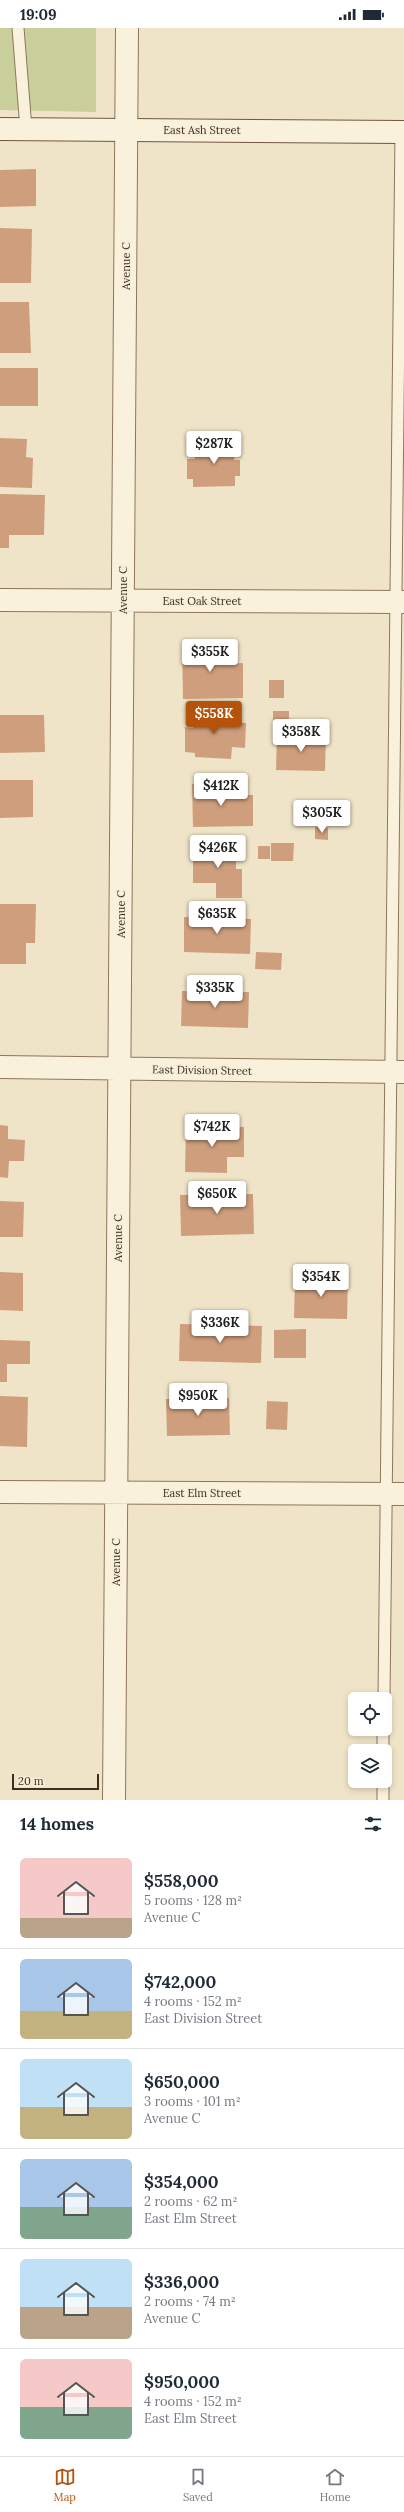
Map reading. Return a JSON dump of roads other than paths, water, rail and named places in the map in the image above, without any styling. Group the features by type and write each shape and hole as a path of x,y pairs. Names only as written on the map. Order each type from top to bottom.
{"street":[{"name":"Avenue C","path":"114,1800 127,28"},
{"name":"East Ash Street","path":"0,129 403,132"},
{"name":"East Oak Street","path":"0,600 400,602"},
{"name":"East Division Street","path":"0,1068 398,1072"},
{"name":"East Elm Street","path":"0,1492 394,1494"}],"lane":[{"path":"18,28 26,129"},
{"path":"384,1692 394,1494 398,1072 403,132"},
{"path":"383,1788 383,1800"}]}
